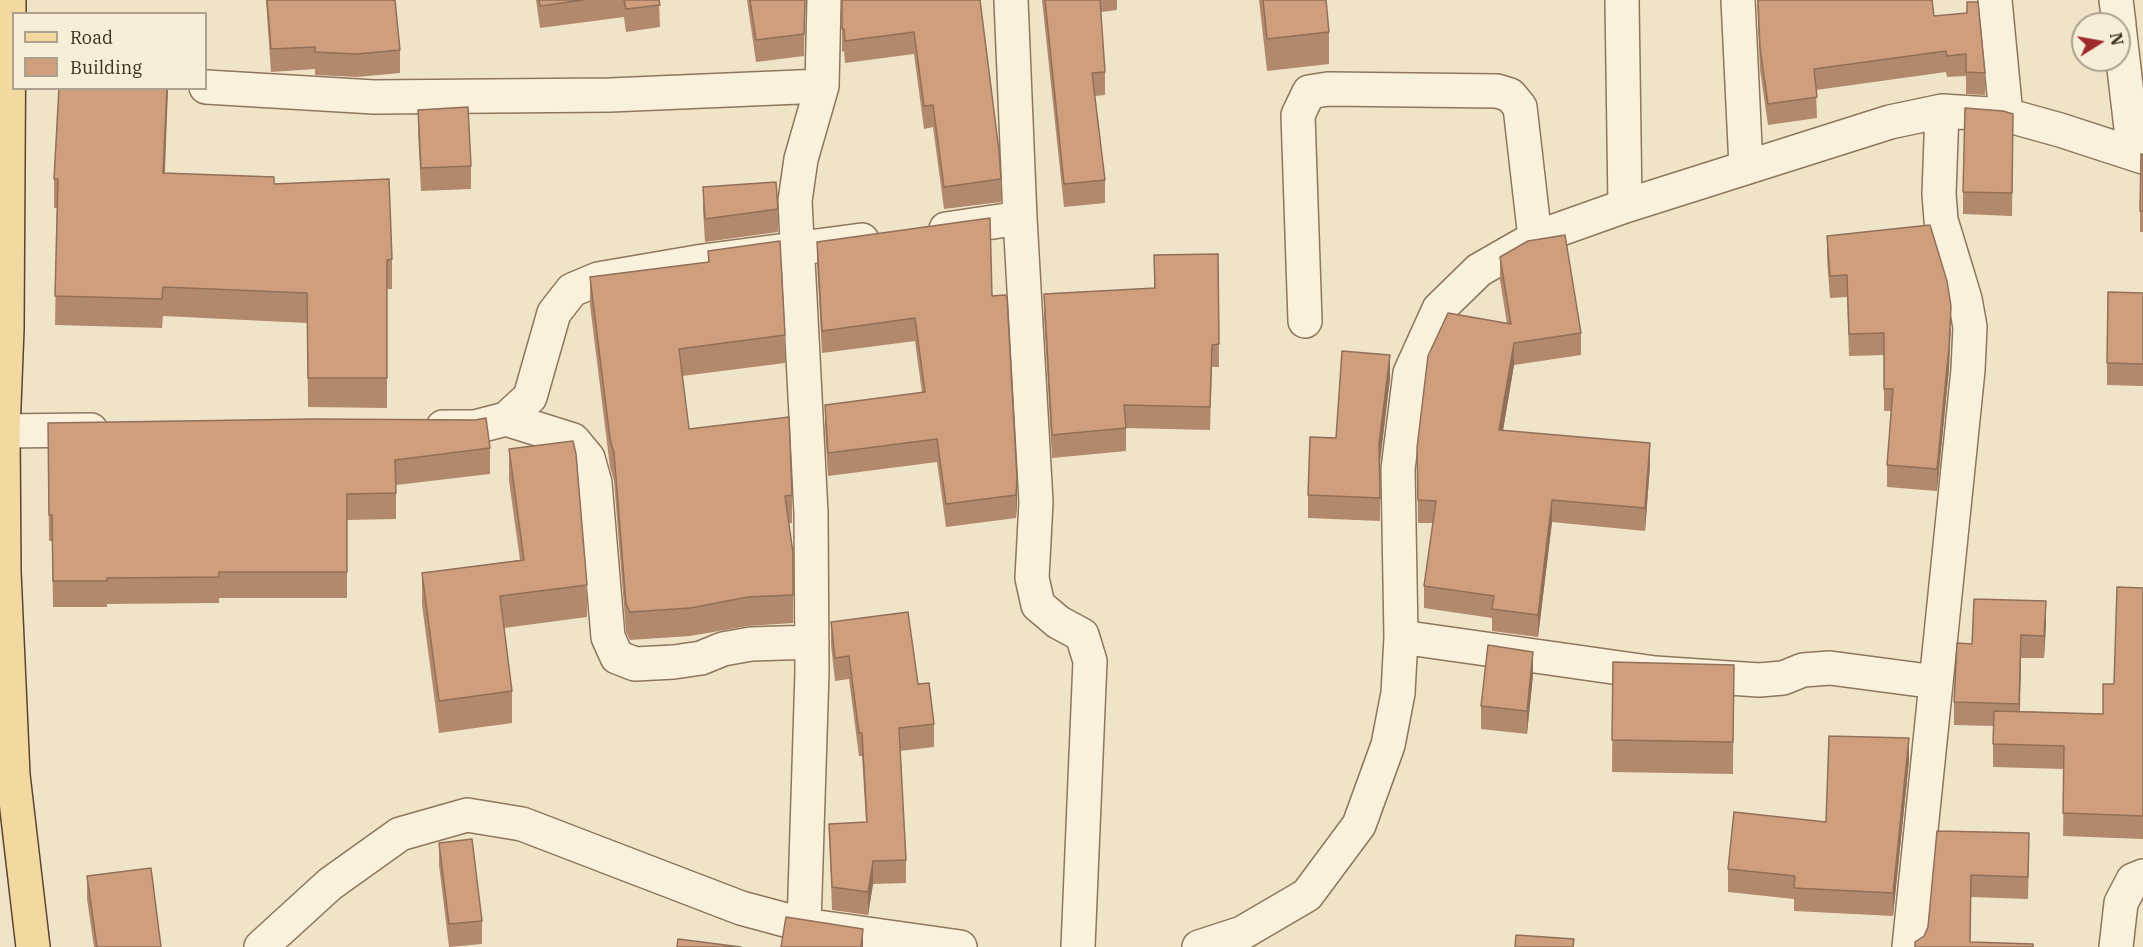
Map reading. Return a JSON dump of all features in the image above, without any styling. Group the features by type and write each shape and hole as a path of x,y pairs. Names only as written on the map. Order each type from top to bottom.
{"main road":[{"path":"9,0 11,71 2,377 4,572 14,775 33,947"}],"street":[{"path":"804,925 812,642 811,513 795,201 801,159 822,86 824,0"},
{"path":"1011,0 1020,218 1036,502 1032,578 1038,605 1058,622 1082,635 1089,661 1078,947"},
{"path":"1622,0 1625,206"},
{"path":"1738,0 1746,167"},
{"path":"1995,0 2006,115"},
{"path":"1201,947 1242,933 1307,894 1359,825 1388,745 1398,693 1401,637 1398,469 1410,373 1439,309 1479,270 1535,238 1625,206 1890,122 1942,111 2006,115 2139,156 2126,72"},
{"path":"207,87 386,97 610,95 822,86"},
{"path":"1305,321 1298,115 1309,92 1328,89 1497,91 1510,95 1520,107 1535,238"},
{"path":"1909,947 1968,370 1970,327 1965,299 1941,220 1939,195 1942,111"},
{"path":"417,427 475,427 506,419 530,398 554,313 572,290 598,279 703,261 1020,218"},
{"path":"506,419 573,440 588,458 595,483 608,637 617,657 635,664 674,662 701,658 723,649 751,644 812,642"},
{"path":"3,431 122,429"},
{"path":"1401,637 1654,673 1760,680 1783,678 1803,670 1830,668 1936,682"},
{"path":"261,947 330,884 400,834 467,814 522,824 741,908 804,925 960,947"},
{"path":"2116,947 2121,903 2133,880 2143,876"}],"building":[{"path":"267,0 395,0 400,50 357,54 315,52 315,47 271,49"},
{"path":"539,0 583,0 540,6"},
{"path":"624,0 659,0 660,5 626,9"},
{"path":"750,0 805,0 804,34 756,40"},
{"path":"842,0 980,0 1001,179 944,187 933,105 924,106 914,32 845,41 844,29 842,29"},
{"path":"1045,0 1100,0 1105,72 1092,73 1105,180 1064,184"},
{"path":"1263,0 1326,0 1329,32 1267,39"},
{"path":"1758,0 1932,0 1934,16 1967,13 1967,2 1978,2 1985,73 1966,72 1966,54 1947,56 1946,51 1814,69 1817,97 1768,104 1760,48"},
{"path":"59,90 167,90 163,173 274,177 274,184 389,179 392,259 387,260 387,378 308,378 307,293 163,287 162,299 55,296 58,179 54,179"},
{"path":"468,107 471,166 421,168 418,110"},
{"path":"1965,108 2013,114 2012,193 1963,192"},
{"path":"2141,154 2143,154 2143,211 2140,211"},
{"path":"776,182 778,209 705,219 703,187"},
{"path":"990,218 992,296 1005,295 1007,297 1016,495 946,504 937,439 828,453 825,405 925,392 915,318 822,331 817,242"},
{"path":"1930,225 1947,281 1951,306 1937,469 1887,465 1893,389 1884,389 1884,333 1849,334 1847,275 1830,276 1827,236"},
{"path":"1565,235 1581,333 1514,343 1499,430 1650,443 1645,508 1552,500 1538,615 1492,609 1494,596 1424,586 1436,501 1418,500 1417,448 1428,356 1448,313 1511,324 1500,257 1528,241"},
{"path":"780,241 785,335 679,349 689,429 789,417 792,495 785,496 793,553 793,595 748,597 690,608 630,612 626,604 614,453 610,439 590,277 709,262 708,251"},
{"path":"1218,254 1219,344 1212,345 1210,407 1124,405 1126,428 1052,435 1044,294 1155,288 1154,255"},
{"path":"2108,292 2143,293 2143,364 2107,363"},
{"path":"1342,351 1390,355 1379,444 1380,498 1308,495 1310,437 1336,438"},
{"path":"486,418 490,448 395,460 396,493 347,494 347,572 219,572 219,577 53,581 52,515 49,515 48,423 313,419 475,420"},
{"path":"573,441 587,585 500,596 512,691 439,701 422,573 524,560 509,449"},
{"path":"2117,587 2143,588 2143,816 2063,813 2064,746 1993,744 1994,711 2103,714 2103,684 2114,684"},
{"path":"1974,599 2046,601 2044,636 2021,635 2019,704 1954,702 1957,643 1972,644"},
{"path":"908,612 918,684 929,683 934,724 899,728 906,860 873,861 868,892 832,887 829,824 867,822 862,733 859,733 849,656 835,658 831,622"},
{"path":"1488,645 1533,652 1527,711 1481,706"},
{"path":"1613,662 1734,665 1733,742 1612,740"},
{"path":"1829,736 1909,738 1893,893 1794,888 1795,876 1728,869 1734,812 1826,822"},
{"path":"1937,831 2029,833 2028,877 1971,875 1970,942 2033,944 2033,947 1915,947 1915,942 1924,936 1928,927"},
{"path":"472,839 482,921 449,924 439,843"},
{"path":"151,868 161,947 97,947 87,876"},
{"path":"786,917 863,929 861,947 781,947"},
{"path":"1516,935 1574,939 1573,947 1515,947"},
{"path":"678,939 741,947 677,947"}]}
